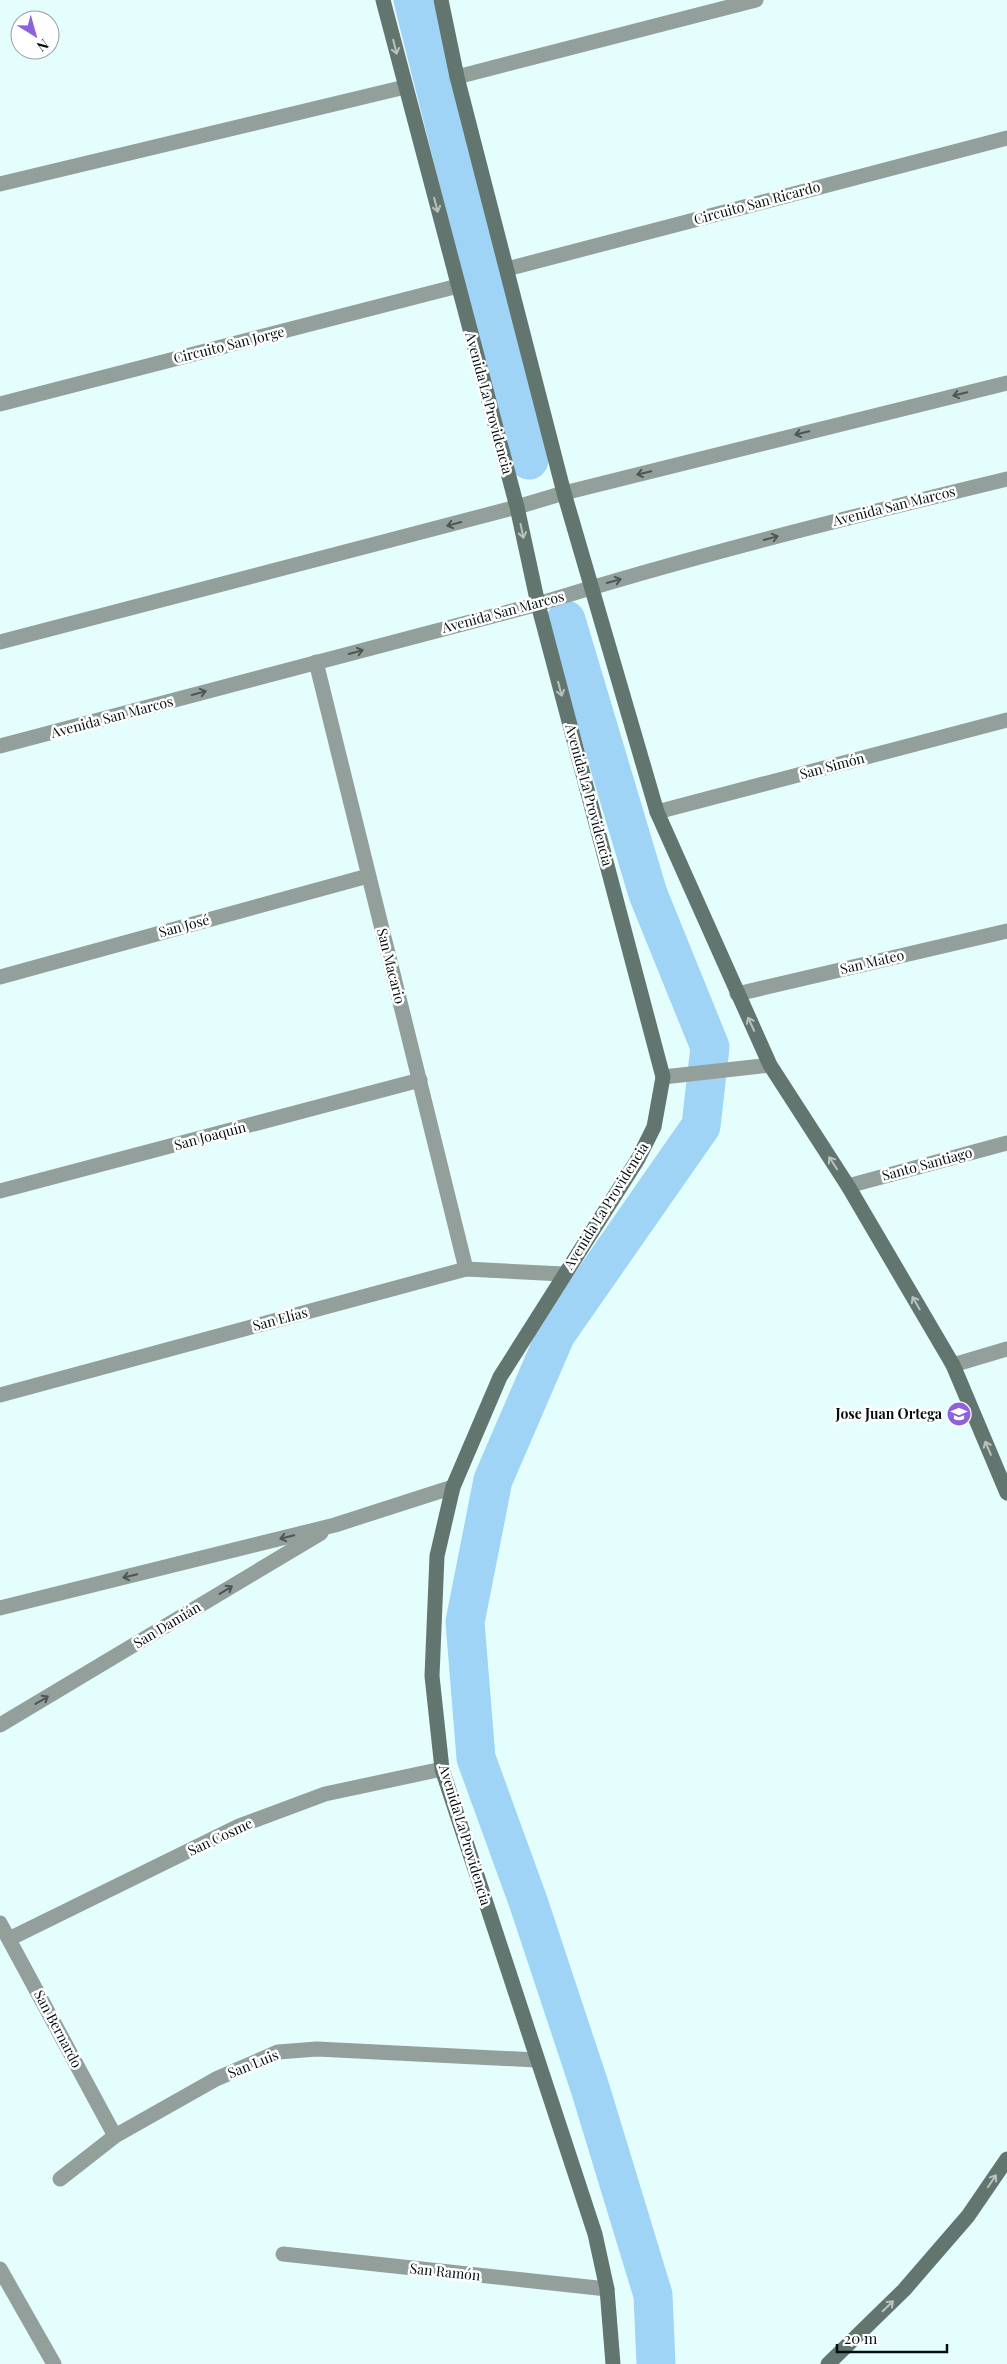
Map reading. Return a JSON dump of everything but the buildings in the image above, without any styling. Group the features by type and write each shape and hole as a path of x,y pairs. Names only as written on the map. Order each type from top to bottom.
{"street":[{"name":"Avenida La Providencia","path":"383,0 517,507 538,604 663,1077 654,1127 638,1159 563,1274 500,1377 452,1487 436,1556 432,1676 442,1770 536,2060 595,2234 607,2289 613,2364"},
{"path":"441,0 458,77 564,492 658,812 770,1065 848,1186 953,1365 1007,1493"},
{"path":"458,77 756,0"},
{"path":"0,184 405,88"},
{"name":"Circuito San Ricardo","path":"507,269 1007,138"},
{"name":"Circuito San Jorge","path":"0,404 458,286"},
{"path":"0,642 517,507 564,492 1007,382"},
{"name":"Avenida San Marcos","path":"0,746 538,604 832,521 1007,479"},
{"name":"San Macario","path":"316,662 466,1269"},
{"name":"San Simón","path":"658,812 1007,720"},
{"name":"San José","path":"0,976 368,876"},
{"name":"San Mateo","path":"737,994 1007,931"},
{"path":"663,1077 770,1065"},
{"name":"San Joaquín","path":"0,1191 420,1080"},
{"name":"Santo Santiago","path":"848,1186 1007,1143"},
{"name":"San Elías","path":"0,1395 466,1269 563,1274"},
{"path":"953,1365 1007,1349"},
{"name":"San Damián","path":"0,1608 335,1525 452,1487"},
{"name":"San Damián","path":"0,1725 335,1525"},
{"name":"San Cosme","path":"9,1938 239,1826 325,1794 442,1770"},
{"name":"San Bernardo","path":"0,1923 116,2136"},
{"name":"San Luis","path":"60,2178 116,2136 216,2079 278,2052 317,2049 536,2060"},
{"path":"828,2364 904,2290 968,2216 1007,2159"},
{"name":"San Ramón","path":"283,2254 607,2289"},
{"path":"0,2269 54,2364"}],"waterway":[{"path":"413,0 529,460"},
{"path":"566,620 648,894 710,1047 701,1126 556,1334 493,1480 465,1622 476,1758 529,1904 590,2088 653,2295 656,2364"}],"place":[{"name":"Jose Juan Ortega","path":"959,1414"}]}
